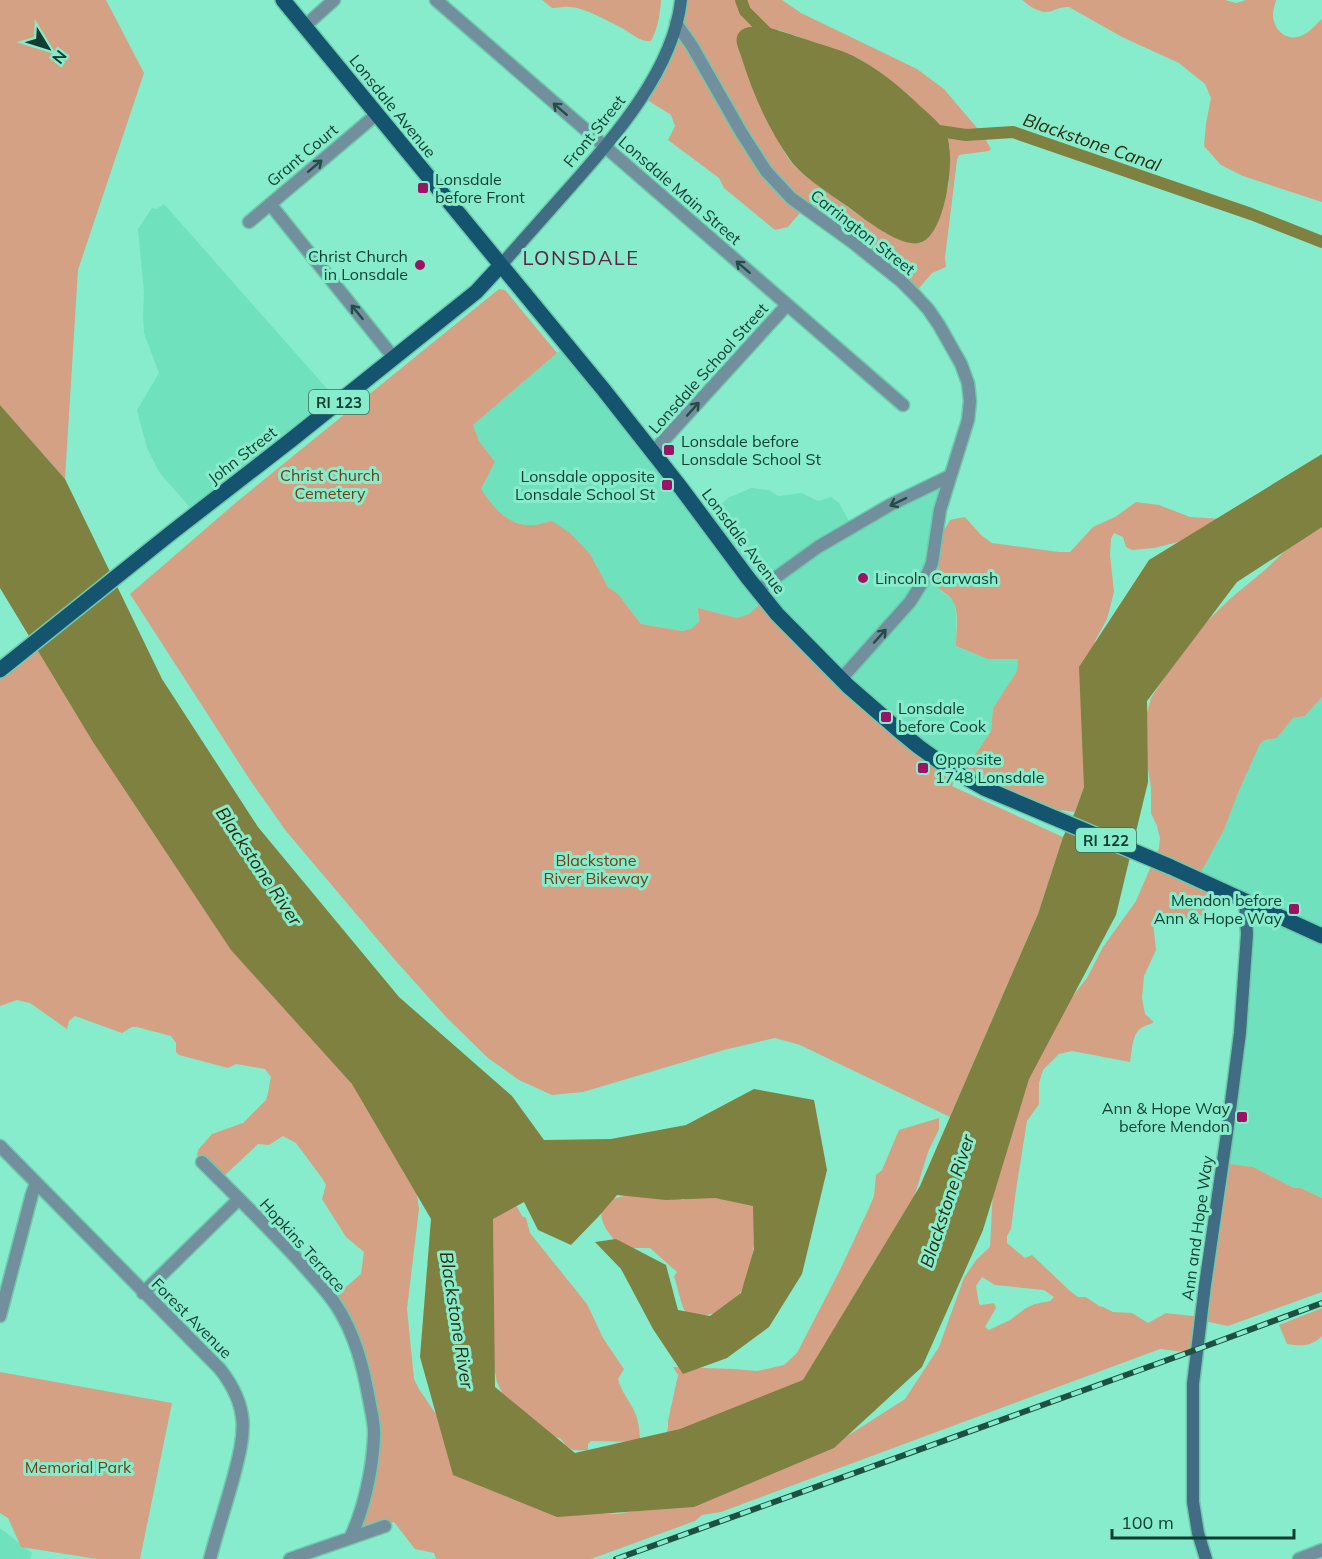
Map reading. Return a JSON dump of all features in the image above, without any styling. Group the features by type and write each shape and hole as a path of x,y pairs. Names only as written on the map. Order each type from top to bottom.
{"main road":[{"name":"Lonsdale Avenue","path":"283,0 653,452 757,591 841,679 919,747 952,771 984,788 1171,867 1245,901"},
{"name":"Front Street","path":"501,265 605,146 641,99 652,82 672,40 681,0"},
{"name":"John Street","path":"0,670 476,292 501,265"},
{"name":"RI 122","path":"1245,901 1322,936"},
{"name":"Ann and Hope Way","path":"1206,1559 1198,1533 1193,1502 1193,1384 1240,1033 1247,934 1245,901"}],"street":[{"path":"305,26 334,0"},
{"name":"Lonsdale Main Street","path":"436,0 903,405"},
{"name":"Carrington Street","path":"676,23 692,46 747,142 774,180 791,198 902,281 928,309 939,325 961,364 968,384 970,401 968,420 940,510 932,562 927,576 910,602 841,679"},
{"name":"Grant Court","path":"249,222 377,114"},
{"path":"270,204 394,358"},
{"name":"Lonsdale School Street","path":"653,452 787,305"},
{"path":"757,591 818,547 890,505 950,476"},
{"name":"Forest Avenue","path":"0,1146 220,1369 233,1387 242,1415 243,1438 210,1559"},
{"name":"Hopkins Terrace","path":"202,1161 291,1252 329,1295 344,1318 359,1352 374,1434 370,1471 360,1514 350,1538"},
{"path":"0,1316 36,1183"},
{"path":"143,1293 239,1199"},
{"path":"290,1559 385,1526"},
{"path":"1299,1559 1322,1550"}],"shaded area":[{"path":"164,204 337,400 194,512 159,472 147,448 137,410 159,373 144,333 144,292 138,229 152,208 157,209"},
{"path":"564,347 704,519 728,498 751,488 769,490 778,496 802,493 818,501 831,497 839,503 852,526 944,480 938,523 943,532 936,587 955,603 956,646 988,659 1018,659 1017,671 993,708 991,731 961,775 762,602 749,614 737,618 698,608 699,622 692,629 682,631 641,624 618,594 608,587 590,554 552,521 530,526 511,521 496,510 481,489 495,462 479,441 473,425"},
{"path":"1322,697 1322,1198 1301,1188 1294,1188 1253,1167 1223,1163 1239,1033 1246,907 1200,874 1224,830 1260,744 1265,740 1277,738 1293,718 1305,716"},
{"path":"0,1528 32,1553 30,1559 0,1559"}],"green space":[{"path":"0,0 106,0 144,73 78,270 65,479 0,405"},
{"path":"542,0 661,0 655,31 651,41 647,41 589,12 570,7 552,8"},
{"path":"678,0 782,0 801,13 917,69 944,89 983,135 991,149 959,155 957,160 945,258 946,267 932,273 915,293 804,208 788,227 775,230 724,188 719,178 668,140 675,126 671,115 641,96 664,51","holes":["779,30 858,58 910,96 950,147 949,184 944,204 921,243 896,238 880,230 825,191 793,164 781,147 762,107 737,43"]},
{"path":"1022,0 1225,0 1236,3 1246,0 1276,0 1273,14 1275,25 1282,34 1292,37 1306,34 1322,19 1322,202 1243,176 1221,165 1204,146 1211,98 1205,84 1179,63 1122,37 1069,7 1045,12 1037,10"},
{"name":"Blackstone River Bikeway","path":"499,289 505,290 557,353 473,425 479,441 495,462 481,489 500,513 521,524 535,525 552,521 570,533 590,554 608,587 618,594 641,624 682,631 691,629 699,622 698,608 737,618 749,614 762,602 958,774 952,786 1063,837 1038,914 950,1117 800,1045 775,1038 724,1050 583,1092 552,1095 519,1080 488,1058 447,1018 286,831 250,780 130,594 239,500"},
{"path":"1136,502 1159,505 1190,517 1240,520 1227,530 1154,548 1132,550 1126,547 1123,537 1114,533 1111,539 1110,555 1114,592 1107,619 1095,641 1084,787 1075,812 1019,805 964,771 991,731 993,708 1017,671 1018,659 988,659 956,646 956,607 951,598 936,587 943,532 950,520 965,517 981,535 992,543 1070,552 1093,527 1115,517"},
{"path":"1322,520 1322,697 1305,716 1293,718 1277,738 1265,740 1260,744 1224,830 1200,874 1215,888 1205,908 1205,917 1199,920 1160,917 1153,922 1156,950 1144,976 1142,998 1145,1014 1154,1022 1137,1032 1130,1062 1072,1051 1059,1054 1043,1070 1039,1083 1039,1104 1027,1121 1011,1229 1007,1236 1007,1243 1025,1258 1032,1255 1078,1297 1086,1297 1113,1312 1132,1313 1148,1323 1166,1313 1193,1316 1197,1314 1223,1163 1253,1167 1294,1188 1301,1188 1322,1198 1322,1292 1228,1326 1199,1320 1193,1350 1185,1352 1160,1349 721,1512 702,1515 695,1521 591,1559 436,1559 434,1553 415,1549 394,1522 358,1533 372,1435 360,1357 328,1296 347,1286 361,1274 364,1252 346,1237 322,1199 326,1185 322,1178 296,1143 283,1136 269,1145 258,1144 222,1178 218,1177 197,1155 198,1150 212,1134 243,1123 266,1100 271,1077 265,1069 236,1064 228,1068 179,1055 176,1052 176,1043 171,1036 137,1027 132,1027 122,1033 75,1016 69,1021 67,1029 30,1003 17,1000 0,1006 0,669 33,641 382,1094 416,1188 419,1209 407,1309 414,1379 473,1469 507,1497 533,1506 572,1512 617,1514 665,1506 838,1442 905,1399 939,1347 964,1278 976,1260 990,1247 995,1152 1051,1024 1087,978 1103,947 1136,901 1159,848 1160,838 1151,813 1151,788 1145,750 1146,716 1151,698 1192,636 1308,529","holes":["982,1277 995,1285 1044,1290 1054,1297 1050,1301 1026,1308 1010,1320 989,1330 985,1327 996,1308 994,1303 979,1304 976,1286"]},
{"path":"939,1118 939,1129 928,1152 907,1220 818,1380 664,1443 678,1375 673,1367 757,1371 784,1365 797,1353 869,1208 874,1196 876,1175 882,1170 899,1130"},
{"path":"506,1187 522,1216 526,1218 530,1233 587,1304 603,1338 624,1369 618,1379 635,1414 640,1442 591,1441 588,1444 588,1450 575,1450 569,1448 560,1438 549,1436 512,1415 497,1382 484,1320 490,1215"},
{"path":"718,1187 756,1204 759,1220 750,1266 751,1273 734,1304 718,1313 686,1314 674,1276 677,1272 650,1248 621,1248 602,1221 602,1208 604,1201 628,1195 664,1196 683,1200"},
{"path":"1322,1308 1322,1336 1306,1345 1287,1344 1279,1325"},
{"name":"Memorial Park","path":"0,1372 172,1403 140,1559 97,1559 21,1547 8,1518 0,1513"}],"water":[{"path":"760,26 834,48 859,59 899,86 940,125 949,142 947,194 936,227 928,238 919,243 911,243 892,236 817,185 791,161 762,112 737,45 737,37 741,31"},
{"name":"Blackstone River","path":"0,405 65,479 162,679 258,827 399,997 512,1096 544,1140 611,1139 686,1125 754,1089 814,1100 827,1170 802,1274 769,1327 727,1358 683,1374 653,1329 621,1269 595,1242 616,1239 666,1265 678,1310 710,1316 741,1293 754,1249 753,1206 715,1198 666,1200 617,1195 571,1245 538,1230 524,1202 493,1219 495,1387 575,1453 680,1429 803,1380 920,1186 1038,914 1063,837 1084,787 1079,667 1149,560 1322,454 1322,527 1237,582 1147,701 1148,782 1116,915 1029,1079 983,1230 922,1367 834,1448 694,1507 557,1517 453,1475 420,1357 431,1219 352,1084 231,950 93,742 0,588"}],"waterway":[{"name":"Blackstone Canal","path":"741,0 745,11 771,37"},
{"name":"Blackstone Canal","path":"932,129 966,135 1013,132 1251,214 1322,242"}],"railway":[{"path":"616,1559 1322,1303"}],"place":[{"name":"Lonsdale before Front","path":"423,188"},
{"name":"Christ Church in Lonsdale","path":"420,265"},
{"name":"Lonsdale before Lonsdale School St","path":"669,450"},
{"name":"Lonsdale opposite Lonsdale School St","path":"667,485"},
{"name":"Lincoln Carwash","path":"863,578"},
{"name":"Lonsdale before Cook","path":"886,717"},
{"name":"Opposite 1748 Lonsdale","path":"923,768"},
{"name":"Mendon before Ann & Hope Way","path":"1294,909"},
{"name":"Ann & Hope Way before Mendon","path":"1242,1117"}],"district":[{"name":"LONSDALE","path":"581,257"}],"park label":[{"name":"Christ Church Cemetery","path":"330,484"}]}
